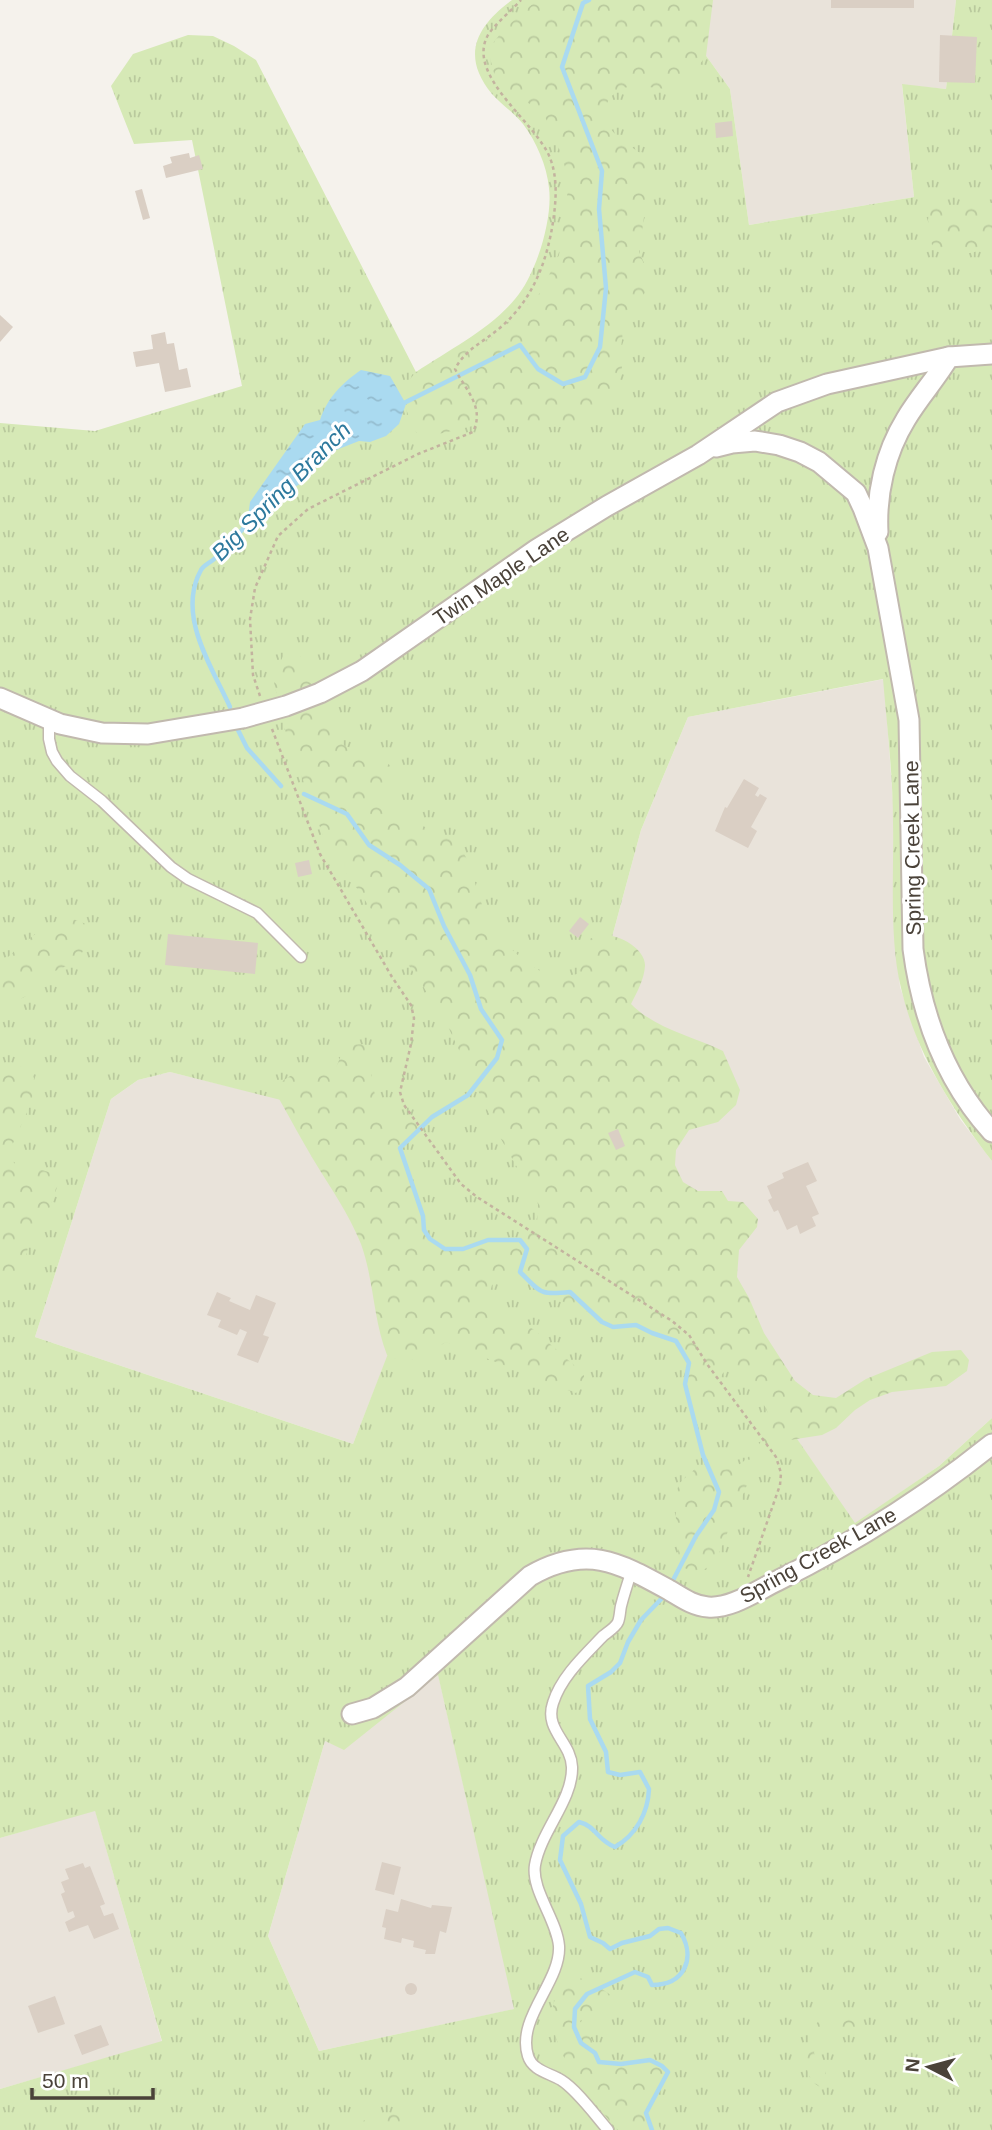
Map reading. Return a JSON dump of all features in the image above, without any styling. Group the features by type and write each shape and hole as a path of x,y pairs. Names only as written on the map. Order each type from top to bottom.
{"street":[{"name":"Twin Maple Lane","path":"0,698 60,724 102,733 148,734 265,712 320,693 362,671 537,549 698,455 777,402 827,384 950,357 992,354"},
{"name":"Spring Creek Lane","path":"950,357 935,382 905,420 883,469 876,510 878,548 909,720 913,949 917,978 929,1025 946,1065 962,1093 992,1132"},
{"name":"Spring Creek Lane","path":"698,455 732,443 755,441 779,444 800,452 819,462 856,493 878,548"},
{"name":"Spring Creek Lane","path":"352,1714 382,1704 407,1687 530,1576 561,1561 589,1558 616,1563 692,1604 709,1607 740,1599 816,1562 862,1535 908,1506 992,1444"}],"lane":[{"path":"49,720 52,752 70,776 102,801 171,867 187,879 257,913 300,957"},
{"path":"608,2130 563,2081 534,2066 528,2058 526,2044 532,2016 557,1959 559,1945 535,1877 535,1865 542,1843 570,1786 572,1766 569,1751 550,1719 551,1707 558,1690 576,1666 618,1622 632,1570"}],"path":[{"path":"521,0 488,36 483,55 488,73 497,89 533,131 550,159 556,191 542,267 529,295 503,326 471,349 455,369 475,402 478,420 473,432 418,454 308,509 278,536 255,588 250,619 253,675 320,854 411,1005 414,1018 411,1044 400,1092 409,1112 461,1184 469,1191 672,1321 689,1335 707,1364 776,1457 781,1473 780,1485 740,1599"}],"shaded area":[{"path":"666,0 956,0 946,89 902,85 914,197 749,225 730,89"},
{"path":"884,679 893,801 895,935 900,987 924,1057 960,1119 992,1161 992,1418 939,1466 855,1524 612,1170 582,1048 641,830 688,717"},
{"path":"170,1072 309,1106 409,1302 353,1444 35,1337 111,1099 138,1080"},
{"path":"438,1674 515,2009 319,2051 268,1936 325,1741 344,1749"},
{"path":"95,1810 162,2042 0,2089 0,1838"}],"green space":[{"path":"512,0 666,0 730,89 749,225 914,197 902,84 946,89 956,0 992,0 992,1161 937,1079 916,1035 901,988 893,928 892,787 883,679 688,717 641,830 582,1048 612,1170 855,1523 939,1466 992,1418 992,2130 0,2130 0,2089 162,2041 95,1811 0,1838 0,423 95,431 242,386 192,140 134,144 111,86 133,54 188,35 213,36 256,60 416,372 493,320 515,299 530,276 546,230 550,201 546,171 532,138 519,120 492,94 477,67 477,42 482,31","holes":["170,1072 309,1107 408,1302 353,1444 35,1337 111,1099 138,1080","438,1675 514,2009 319,2051 268,1936 325,1741 344,1750"]},
{"path":"537,0 713,0 706,56 684,85 665,89 641,86 620,88 609,99 605,111 606,119 614,133 641,154 651,168 639,252 650,276 649,287 624,322 621,348 623,361 619,384 610,403 577,427 473,426 421,438 413,427 398,393 416,372 494,337 540,293 559,255 568,189 566,170 555,136 545,117 526,101 506,92 494,73 490,58 493,43 505,28"},
{"path":"992,203 992,248 961,255 947,254 932,245 928,220 930,207"},
{"path":"292,645 307,666 327,718 343,745 393,767 396,782 383,786 378,796 382,806 447,836 458,844 467,859 489,919 515,952 538,970 564,977 577,974 585,962 583,948 587,940 609,935 624,940 641,954 645,966 642,981 631,1004 663,1026 723,1051 740,1090 736,1105 718,1122 689,1130 676,1150 675,1165 683,1182 698,1191 722,1191 728,1201 743,1202 758,1219 757,1227 739,1250 737,1277 764,1333 795,1381 813,1395 836,1398 866,1379 932,1352 961,1350 969,1360 967,1371 946,1386 892,1392 870,1400 836,1428 822,1435 790,1440 776,1447 751,1475 715,1563 698,1573 679,1566 677,1489 696,1468 721,1470 736,1466 749,1456 765,1435 769,1420 767,1411 753,1380 743,1371 730,1367 723,1373 718,1382 716,1398 706,1407 696,1402 685,1384 689,1363 676,1341 636,1325 613,1327 593,1314 546,1295 520,1272 492,1285 488,1300 498,1315 533,1329 584,1374 584,1386 576,1393 446,1342 411,1360 387,1355 361,1244 345,1211 278,1097 279,1084 293,1074 306,1070 336,1068 348,1045 364,1044 379,1105 393,1117 425,1124 400,1149 423,1216 425,1230 430,1239 445,1248 463,1248 488,1240 520,1240 537,1224 538,1204 501,1139 443,1016 325,841 284,727 273,678 284,654"},
{"path":"62,918 86,924 80,957 42,979 23,998 7,1004 0,1002 0,962"},
{"path":"16,1065 29,1069 34,1078 32,1101 10,1150 14,1163 23,1172 39,1169 61,1176 50,1207 31,1232 23,1272 3,1280 0,1279 0,1070"},
{"path":"578,1978 589,1980 612,1996 605,2011 594,2012 580,2021 597,2048 599,2062 621,2064 650,2060 668,2072 654,2106 661,2130 618,2130 593,2102 568,2065 558,2045 553,2025 553,2006 560,1989"},
{"path":"828,2012 846,2014 856,2022 856,2027 818,2038 814,2053 826,2074 823,2088 814,2083 806,2063 814,2028"},
{"path":"383,2113 407,2118 427,2130 349,2130 368,2118"}],"water":[{"path":"361,370 390,376 406,404 399,424 386,436 370,442 359,441 326,454 308,478 281,497 264,523 247,524 250,502 305,424 320,420 336,392"}],"building":[{"path":"831,0 914,0 914,8 831,8"},
{"path":"940,35 977,37 975,83 939,82"},
{"path":"732,121 733,136 716,138 715,123"},
{"path":"189,153 190,158 199,155 203,169 166,178 163,166 172,163 170,157"},
{"path":"142,189 150,218 143,220 135,191"},
{"path":"0,315 13,327 0,342"},
{"path":"165,332 167,344 174,343 179,370 187,368 191,387 165,392 159,363 136,367 133,352 153,349 151,335"},
{"path":"744,779 759,788 755,795 758,797 760,794 767,798 751,827 757,831 748,848 715,831 725,807 727,808"},
{"path":"309,860 312,874 298,877 295,863"},
{"path":"580,917 589,924 578,938 569,931"},
{"path":"168,934 258,943 255,974 165,965"},
{"path":"618,1129 625,1146 616,1150 608,1133"},
{"path":"808,1162 817,1181 806,1186 819,1214 812,1217 816,1226 800,1234 797,1225 787,1230 778,1210 774,1212 768,1200 772,1198 767,1186 784,1178 782,1173"},
{"path":"217,1292 231,1298 229,1301 250,1310 256,1295 276,1303 263,1335 269,1337 258,1363 237,1355 247,1332 240,1329 237,1335 218,1327 221,1320 207,1315"},
{"path":"382,1862 401,1867 394,1895 375,1890"},
{"path":"83,1863 85,1868 90,1866 105,1904 100,1906 104,1916 113,1913 119,1929 94,1939 88,1925 69,1932 65,1922 75,1917 73,1911 68,1913 61,1894 65,1892 61,1882 69,1879 65,1869"},
{"path":"401,1899 431,1908 432,1905 452,1907 446,1933 440,1931 435,1954 425,1954 426,1950 413,1947 414,1941 402,1938 401,1943 384,1939 386,1928 382,1927 386,1909 398,1912"},
{"path":"411,1983 417,1989 411,1995 405,1989"},
{"path":"55,1996 65,2024 38,2033 28,2006"},
{"path":"101,2025 109,2045 82,2055 74,2035"}],"waterway":[{"name":"Big Spring Branch","path":"400,405 520,345 538,369 563,384 585,377 600,347 606,288 599,209 602,171 562,67 583,3 589,0"},
{"name":"Big Spring Branch","path":"230,707 199,640 192,605 194,587 202,569 223,551 250,521"},
{"name":"Big Spring Branch","path":"237,728 247,748 281,786"},
{"name":"Big Spring Branch","path":"304,794 347,814 369,845 400,865 429,889 444,926 470,975 481,1009 502,1040 497,1058 468,1095 432,1117 400,1148 423,1216 424,1230 430,1239 445,1249 463,1249 488,1240 520,1240 527,1249 520,1272 541,1291 570,1292 602,1322 613,1327 636,1325 676,1341 689,1363 685,1384 703,1455 719,1492 714,1510 696,1536 671,1584"},
{"name":"Big Spring Branch","path":"652,2130 646,2113 668,2072 650,2060 621,2064 599,2062 595,2053 581,2043 574,2027 575,2009 587,1994 635,1972 648,1977 652,1985 672,1981 684,1969 687,1961 685,1943 681,1933 668,1928 659,1929 650,1936 610,1949 590,1937 581,1904 560,1860 563,1836 579,1822 615,1847 635,1830 643,1815 649,1789 640,1772 620,1775 608,1772 606,1752 590,1719 588,1686 620,1663 641,1620 665,1595"}]}
